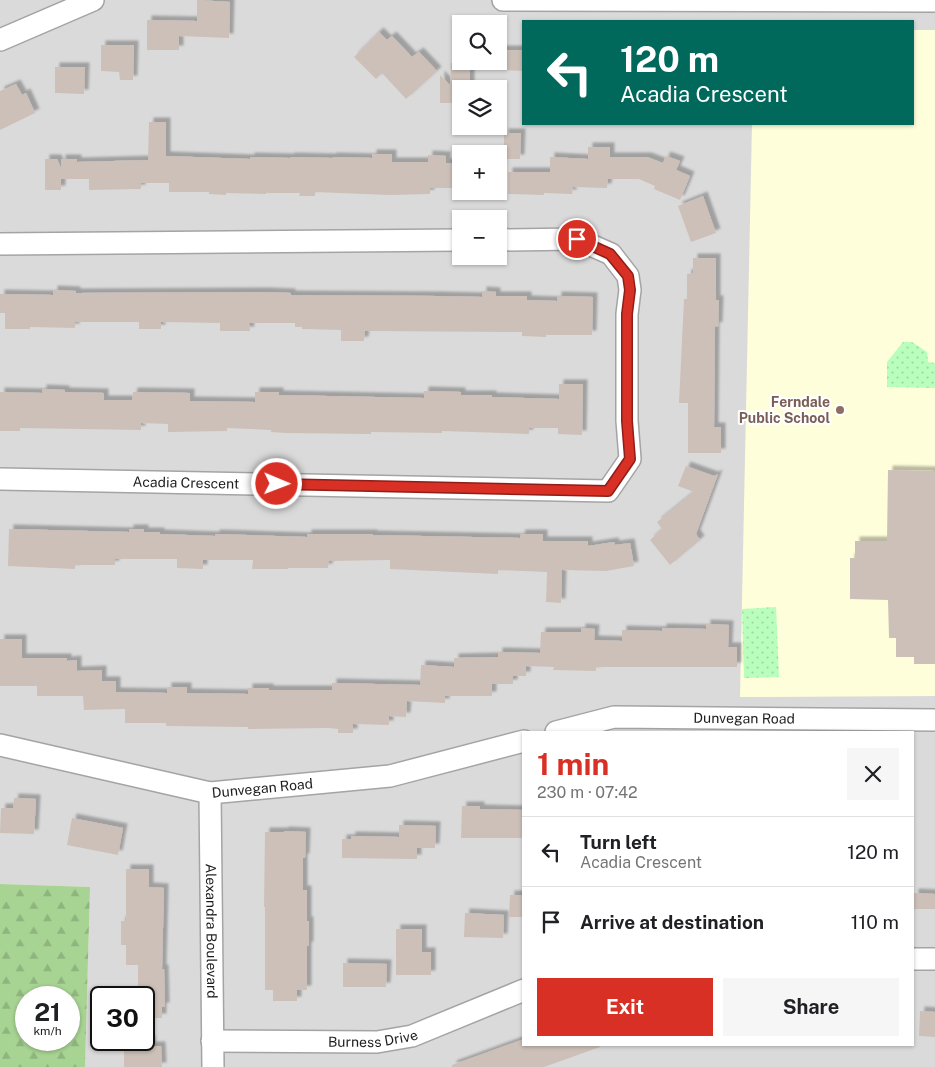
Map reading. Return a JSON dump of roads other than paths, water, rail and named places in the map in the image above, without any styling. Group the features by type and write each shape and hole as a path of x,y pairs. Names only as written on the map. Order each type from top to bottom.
{"street":[{"path":"0,40 93,0"},
{"path":"502,0 935,1"},
{"name":"Acadia Crescent","path":"0,479 608,491 630,459 627,421 627,314 630,290 628,276 610,254 577,239 507,240"},
{"path":"0,244 452,240"},
{"name":"Dunvegan Road","path":"560,731 614,717 935,720"},
{"name":"Dunvegan Road","path":"0,745 210,793 390,776 522,742"},
{"name":"Alexandra Boulevard","path":"210,793 213,1067"},
{"path":"914,959 935,960"},
{"name":"Burness Drive","path":"212,1041 377,1042 412,1036 522,991"}],"place":[{"name":"Ferndale Public School","path":"840,410"}]}
